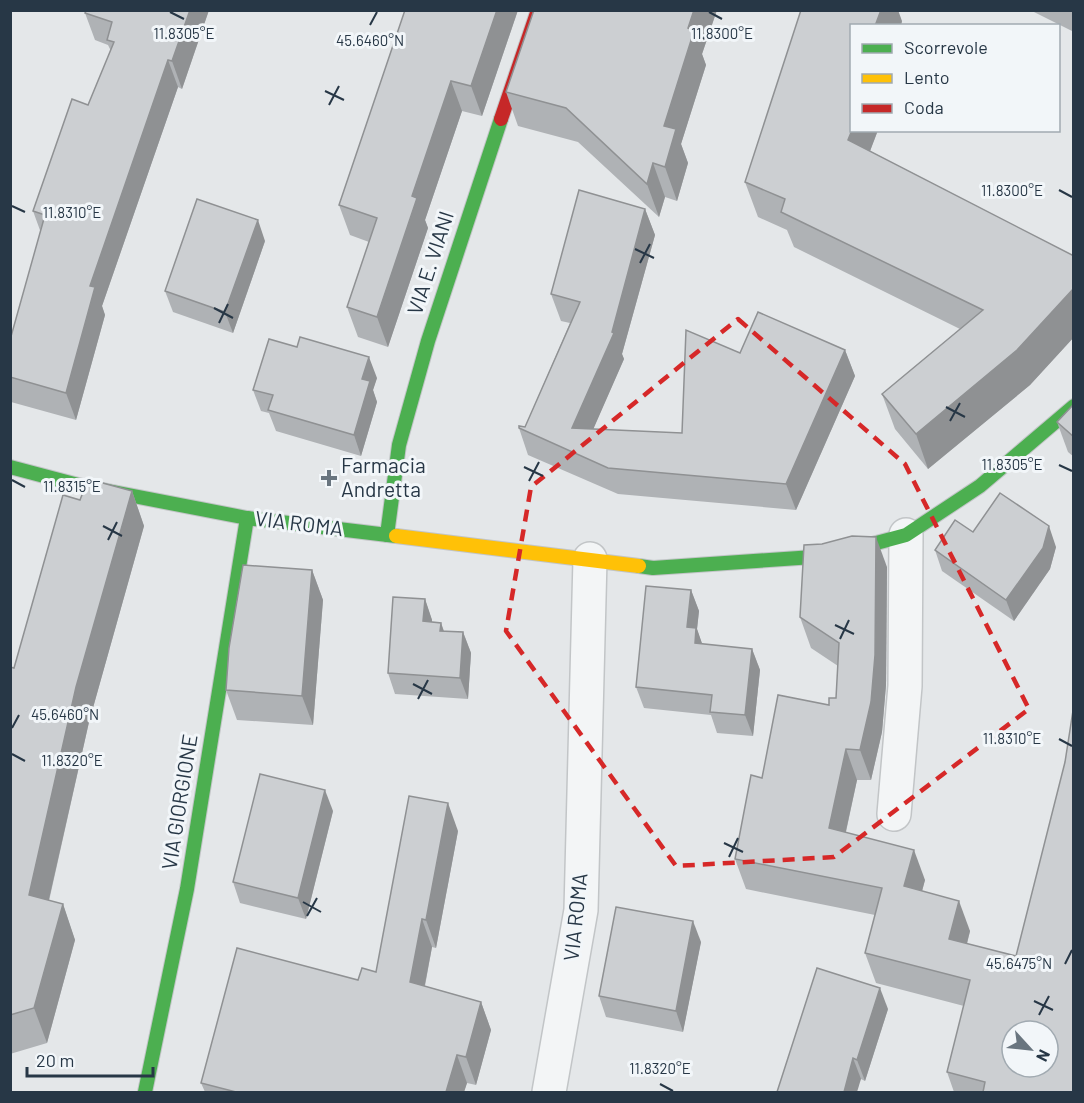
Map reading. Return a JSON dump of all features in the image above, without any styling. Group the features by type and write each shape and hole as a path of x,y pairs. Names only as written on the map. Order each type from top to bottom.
{"main road":[{"name":"VIA E. VIANI","path":"387,535 399,445 428,341 538,10"},
{"name":"VIA ROMA","path":"10,467 82,486 248,518 653,568 828,556 906,535 980,486 1074,406"},
{"name":"VIA GIORGIONE","path":"145,1092 187,889 248,518"}],"street":[{"path":"894,814 905,686 906,535"},
{"name":"VIA ROMA","path":"549,1092 581,910 590,559"}],"highlighted area":[{"path":"738,319 905,464 1029,709 834,857 676,866 506,631 531,487"}],"building":[{"path":"86,10 190,10 172,61 168,60 90,286 95,287 66,393 10,377 10,340 45,215 33,211 72,99 88,105 114,42 107,40 112,22 85,13"},
{"path":"405,10 497,10 471,86 451,81 412,196 417,198 377,317 347,307 377,218 339,205"},
{"path":"534,10 694,10 688,28 694,31 664,126 676,129 665,167 653,163 647,184 566,108 506,92"},
{"path":"801,10 881,10 876,24 850,24 851,132 848,140 1074,256 1074,288 1017,350 916,434 882,394 983,310 781,212 785,199 745,182"},
{"path":"579,190 645,209 612,332 614,333 572,428 682,433 686,330 740,353 758,312 845,350 786,484 608,468 519,428 519,426 525,427 580,302 551,294"},
{"path":"197,199 258,220 225,312 165,291"},
{"path":"300,337 369,357 362,379 370,381 354,435 268,410 273,395 253,390 269,339 297,347"},
{"path":"1074,404 1074,437 1057,422"},
{"path":"88,479 132,491 76,687 29,895 63,904 34,1008 10,1015 10,667 14,668 63,495 80,500"},
{"path":"1000,493 1049,526 1043,548 1006,600 935,550 955,520 973,532"},
{"path":"852,536 876,537 875,655 871,702 860,750 846,749 829,828 914,850 904,886 959,901 949,939 1016,956 1065,762 1074,704 1074,1092 983,1092 985,1082 947,1072 970,980 865,953 882,888 735,859 751,775 762,778 778,695 829,705 829,698 836,698 839,643 800,617 804,545 822,544"},
{"path":"243,565 312,570 302,696 226,690 229,648"},
{"path":"646,586 691,590 687,627 696,628 695,643 752,649 745,715 710,712 712,695 636,687"},
{"path":"393,597 425,599 423,621 441,623 440,631 463,632 460,678 388,673"},
{"path":"260,774 325,790 298,898 233,882"},
{"path":"409,796 448,803 426,920 422,919 410,982 481,1002 466,1057 457,1055 446,1092 236,1092 201,1083 237,948 358,980 362,968 376,972"},
{"path":"616,907 693,921 676,1011 599,996"},
{"path":"817,968 880,988 857,1060 853,1058 844,1092 777,1092"}],"traffic: fast":[{"path":"387,535 399,445 428,341 501,119"},
{"path":"639,566 653,568 828,556 906,535 980,486 1074,406"},
{"path":"10,467 82,486 247,518 396,536"},
{"path":"145,1092 187,889 247,518"}],"traffic: slow":[{"path":"396,536 639,566"}],"traffic: jam":[{"path":"501,119 538,10"}],"place":[{"name":"Farmacia Andretta","path":"329,478"}]}
